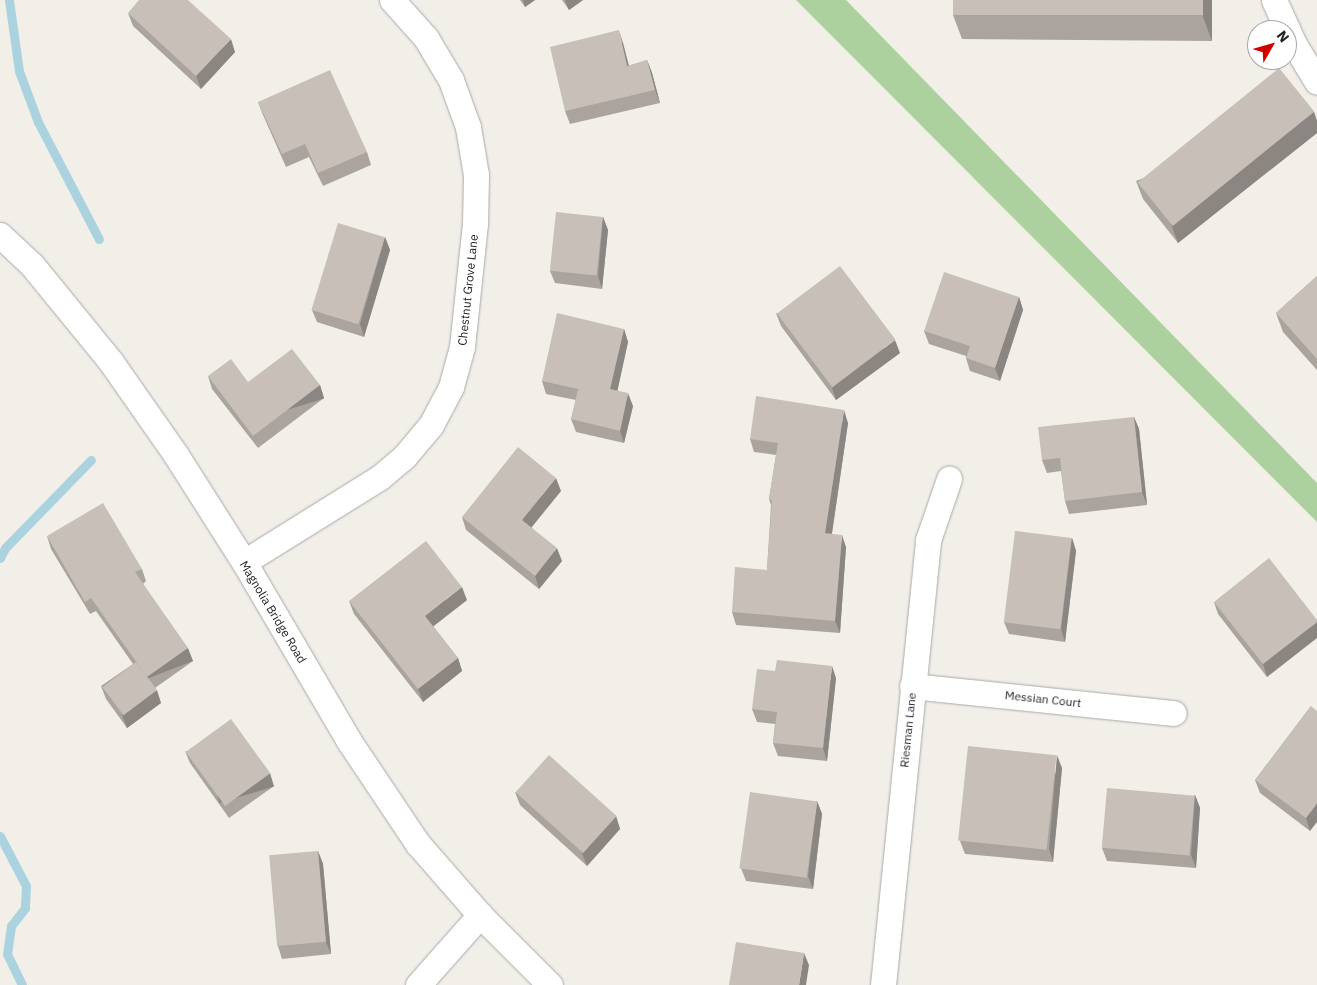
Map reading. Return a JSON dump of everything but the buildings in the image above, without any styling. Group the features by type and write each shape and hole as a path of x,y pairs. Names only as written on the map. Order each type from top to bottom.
{"street":[{"name":"Chestnut Grove Lane","path":"244,562 379,478 404,456 431,425 443,402 462,347 475,224 476,175 468,126 451,80 426,38 392,0"},
{"path":"1274,0 1294,44 1317,82"},
{"name":"Magnolia Bridge Road","path":"0,235 32,265 111,362 244,562 350,741 418,844 480,915 550,985"},
{"name":"Riesman Lane","path":"883,985 928,540 949,479"},
{"name":"Messian Court","path":"912,686 1174,712"},
{"path":"418,985 480,915"}],"green space":[{"path":"796,0 846,0 1317,483 1317,522"}],"waterway":[{"path":"9,0 19,71 38,122 99,239"},
{"path":"0,558 5,548 91,460"},
{"path":"0,836 26,886 25,908 11,926 7,954 22,985"}]}
